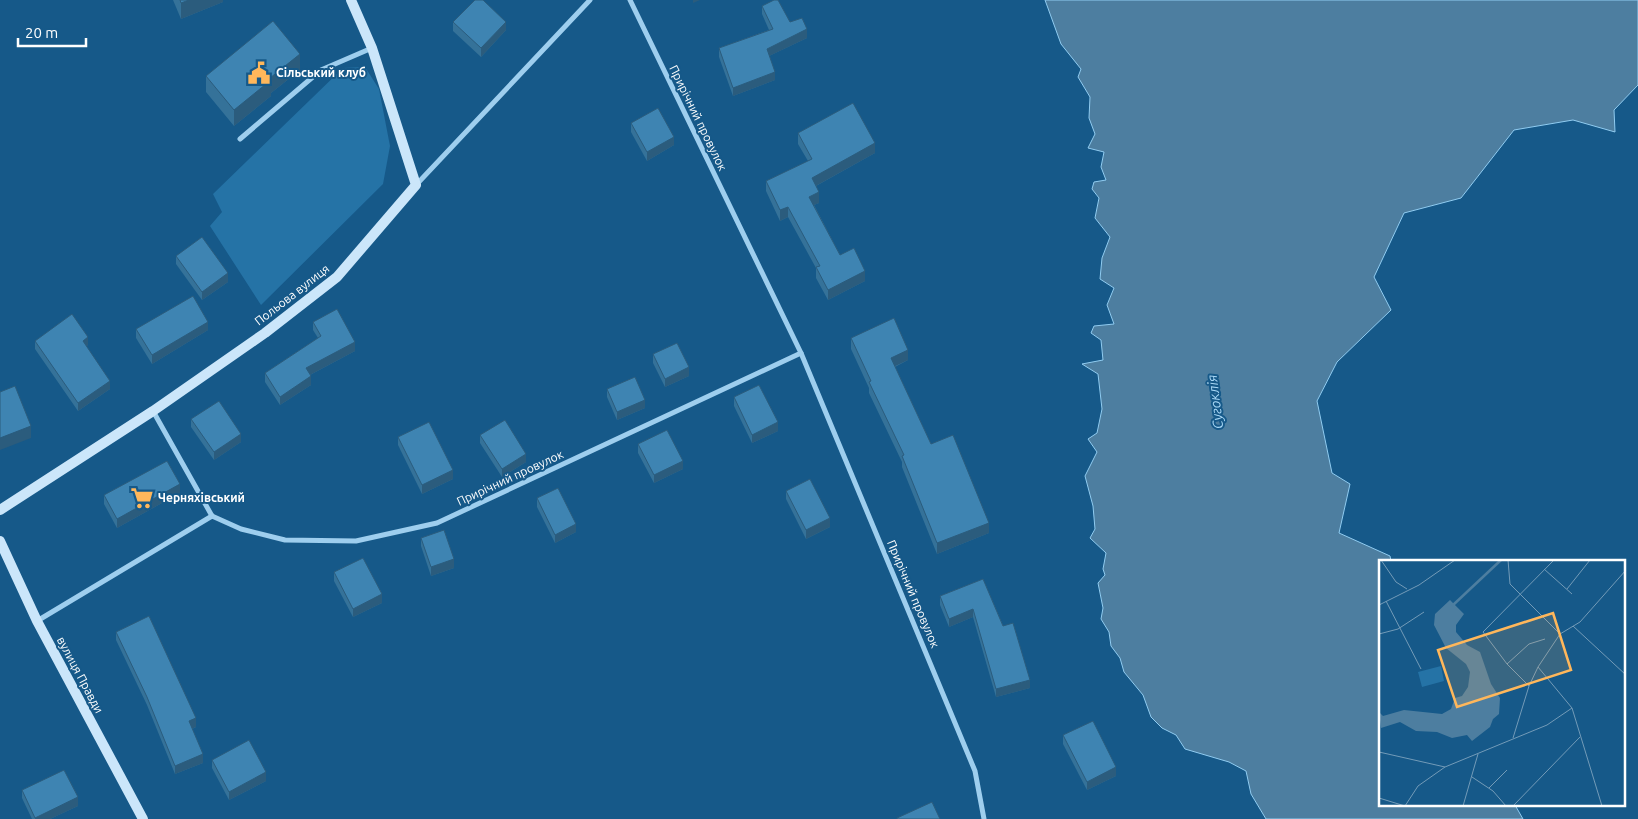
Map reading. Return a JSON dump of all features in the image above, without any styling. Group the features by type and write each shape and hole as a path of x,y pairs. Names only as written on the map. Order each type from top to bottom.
{"street":[{"path":"351,0 372,48 416,185 590,0"},
{"name":"Прирічний провулок","path":"630,0 801,352 975,771 984,819"},
{"path":"240,139 321,70 372,48"},
{"name":"Польова вулиця","path":"0,510 152,411 265,333 337,277 416,185"},
{"name":"Прирічний провулок","path":"212,516 241,529 285,540 356,541 437,524 801,352"},
{"path":"37,621 212,516 152,411"},
{"name":"вулиця Правди","path":"0,541 37,621 142,819"}],"shaded area":[{"path":"365,67 379,89 390,146 383,184 261,305 210,226 222,212 213,194 343,68"}],"water":[{"name":"Сугоклія","path":"1045,0 1638,0 1638,85 1614,110 1615,132 1573,120 1514,130 1461,198 1404,213 1374,277 1391,310 1337,362 1317,401 1332,473 1350,484 1339,533 1390,556 1391,560 1379,560 1379,806 1516,806 1523,819 1266,819 1251,794 1246,771 1229,762 1185,749 1176,735 1162,728 1151,717 1143,695 1124,672 1120,658 1111,646 1109,632 1101,619 1103,608 1098,583 1105,575 1103,569 1106,553 1090,538 1095,529 1093,506 1085,476 1097,452 1088,439 1097,433 1102,409 1098,374 1082,364 1103,360 1101,340 1091,333 1094,326 1114,324 1107,305 1114,288 1100,279 1102,258 1110,237 1095,218 1099,198 1092,189 1094,182 1106,180 1101,167 1104,152 1088,148 1095,134 1089,118 1090,97 1078,77 1081,69 1061,44"}],"building":[{"path":"475,0 483,0 506,22 481,48 453,22"},
{"path":"778,0 790,22 802,18 807,29 767,49 775,72 733,88 719,48 773,29 762,6"},
{"path":"273,21 300,54 234,110 206,76"},
{"path":"853,103 875,143 812,178 819,192 809,197 840,255 854,248 865,271 828,290 816,267 820,266 788,207 780,210 766,181 812,159 798,133"},
{"path":"658,108 674,137 647,152 631,123"},
{"path":"202,237 228,273 202,292 176,256"},
{"path":"193,296 208,322 152,355 136,329"},
{"path":"337,309 355,342 306,368 311,376 280,397 265,373 321,336 313,322"},
{"path":"72,314 88,337 83,341 110,381 78,403 35,341"},
{"path":"894,318 908,350 891,358 931,444 953,435 989,523 937,543 902,456 904,455 869,382 871,381 851,338"},
{"path":"677,343 689,367 665,379 653,354"},
{"path":"635,377 645,400 617,412 607,389"},
{"path":"759,385 778,422 752,435 734,397"},
{"path":"15,386 31,426 0,438 0,392"},
{"path":"219,401 241,434 214,452 191,419"},
{"path":"505,420 526,454 502,469 480,435"},
{"path":"429,422 453,470 422,485 398,437"},
{"path":"667,430 683,461 654,475 638,444"},
{"name":"Черняхівський","path":"167,461 180,484 117,519 104,495"},
{"path":"810,479 830,518 806,530 786,491"},
{"path":"558,488 576,524 555,535 537,498"},
{"path":"444,530 454,559 431,567 421,538"},
{"path":"363,558 382,594 353,609 334,572"},
{"path":"983,579 1003,626 1013,623 1030,680 996,689 973,609 949,619 940,596"},
{"path":"149,616 196,718 189,721 203,754 175,766 147,697 116,632"},
{"path":"1093,721 1116,767 1087,782 1063,735"},
{"path":"249,740 266,772 229,792 212,760"},
{"path":"64,770 78,797 35,818 22,790"},
{"path":"932,802 940,819 897,819 897,818"}],"place":[{"name":"Сільський клуб","path":"259,73"},
{"name":"Черняхівський","path":"142,498"}]}
